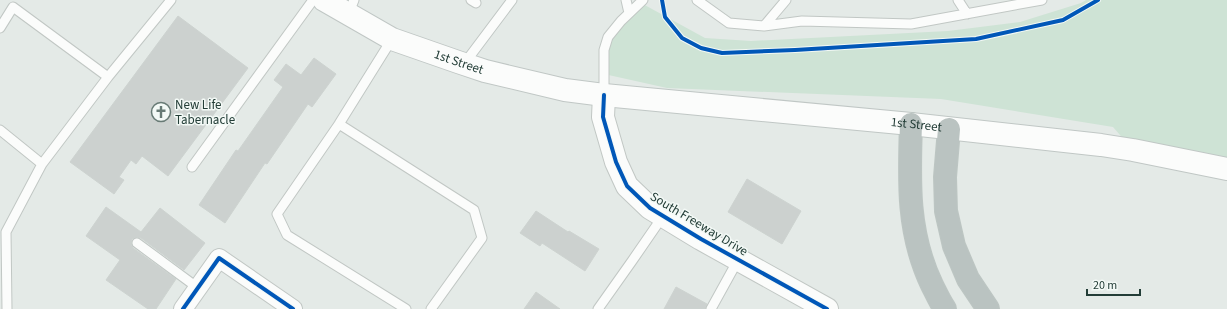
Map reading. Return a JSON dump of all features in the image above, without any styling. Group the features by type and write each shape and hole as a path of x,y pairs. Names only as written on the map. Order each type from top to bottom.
{"highway":[{"path":"912,124 909,176 915,237 927,275 945,309"},
{"path":"949,129 946,176 946,211 952,239 968,279 988,309"}],"main road":[{"name":"1st Street","path":"324,0 351,7 392,39 486,71 565,90 912,124 1127,149 1227,169"},
{"name":"South Freeway Drive","path":"604,95 604,117 616,162 627,186 650,208 663,216 738,260 827,309"}],"street":[{"path":"183,309 220,258 293,309"}],"lane":[{"path":"7,309 6,232 42,164 108,77 171,0"},
{"path":"192,167 313,0"},
{"path":"464,64 512,0"},
{"path":"626,0 629,13"},
{"path":"604,95 604,50 608,37 629,13 642,3 643,0"},
{"path":"697,0 729,23 764,26 802,21 911,24 1042,0"},
{"path":"764,26 786,0"},
{"path":"958,0 967,14"},
{"path":"0,28 13,7 108,77"},
{"path":"392,39 339,124 277,214 287,235 406,309"},
{"path":"339,124 474,210 482,238 431,309"},
{"path":"0,130 42,164"},
{"path":"602,307 663,216"},
{"path":"137,243 198,288"},
{"path":"711,309 738,260"}],"green space":[{"path":"1086,0 1227,0 1227,169 1133,150 1113,127 941,99 667,88 604,74 608,37 641,3 705,38 751,41 948,31 1020,22 1081,3"}],"building":[{"name":"New Life Tabernacle","path":"178,16 248,68 168,176 142,156 136,164 131,160 119,177 124,180 114,194 70,162"},
{"path":"314,58 336,74 312,107 308,104 267,164 265,163 225,223 199,205 236,150 238,151 283,87 274,80 286,64 301,75"},
{"path":"747,179 801,211 782,244 728,212"},
{"path":"106,207 141,232 160,208 205,243 184,270 141,238 137,237 132,239 131,243 133,248 176,279 156,309 148,309 106,280 120,260 86,236"},
{"path":"536,211 568,232 569,231 599,249 585,271 542,243 540,246 520,233"},
{"path":"676,287 707,304 705,309 664,309"},
{"path":"536,292 560,309 524,309"}],"cycle path":[{"path":"662,0 665,17 682,38 701,48 722,53 976,39 1063,20 1098,0"},
{"path":"604,95 603,117 616,162 627,186 650,208 701,239 827,309"},
{"path":"183,309 219,258 293,309"}],"place":[{"name":"New Life Tabernacle","path":"161,112"}]}
